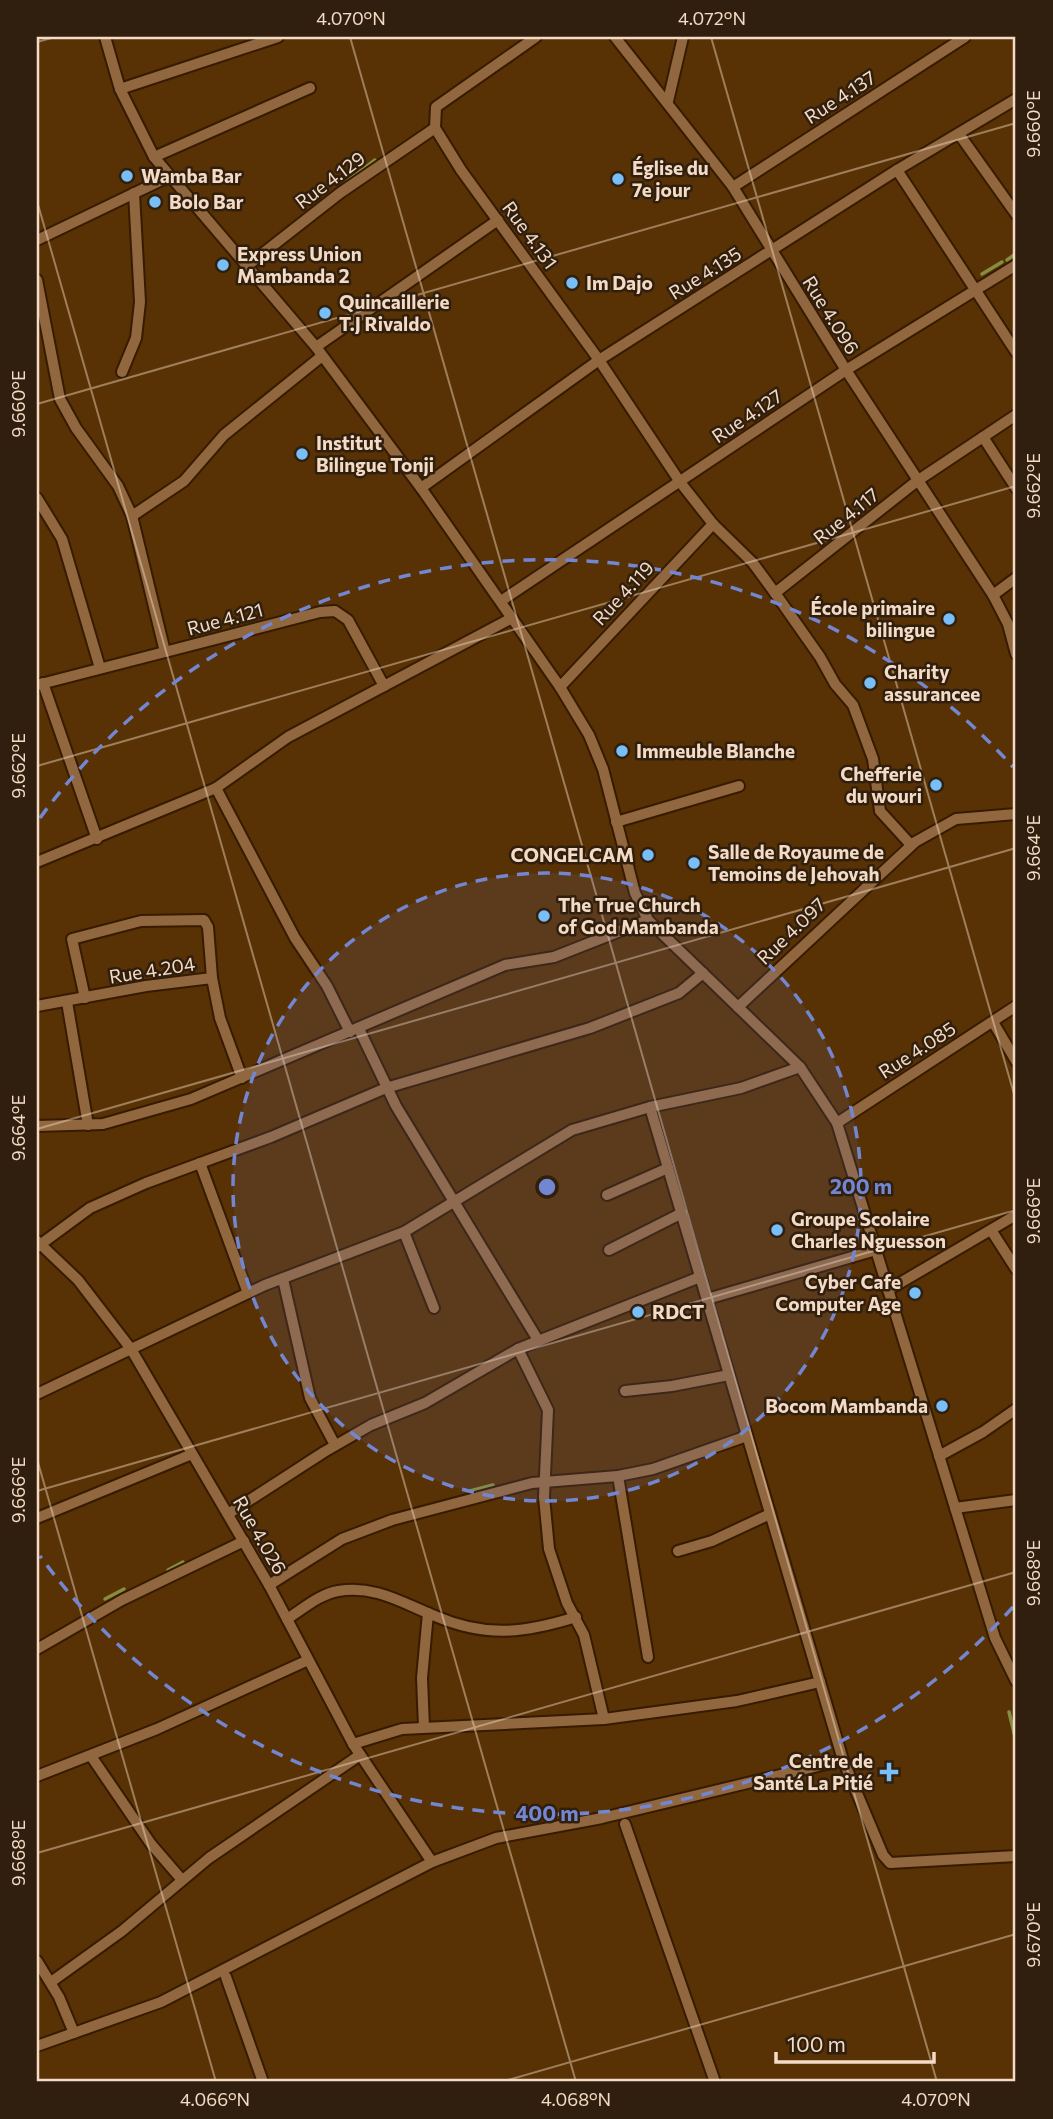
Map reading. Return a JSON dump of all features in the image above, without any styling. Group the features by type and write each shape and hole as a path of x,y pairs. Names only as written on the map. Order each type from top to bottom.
{"street":[{"path":"105,37 120,89 154,157 319,352 421,488 560,687 589,735 603,769 635,892 648,920 800,1067 837,1123 995,1638 1016,1681"},
{"path":"120,89 278,37"},
{"path":"435,128 436,107 536,37"},
{"name":"Rue 4.096","path":"615,37 733,187 846,370 993,595 1008,624 1016,654"},
{"path":"668,102 682,37"},
{"name":"Rue 4.137","path":"733,187 965,37"},
{"path":"154,157 310,88"},
{"name":"Rue 4.135","path":"421,488 599,360 897,170 1016,99"},
{"name":"Rue 4.131","path":"435,128 461,170 599,360 680,482 713,524"},
{"name":"Rue 4.129","path":"248,265 340,193 435,128"},
{"path":"959,134 1016,214"},
{"path":"897,170 978,290 1016,352"},
{"path":"38,236 169,177"},
{"path":"122,372 136,338 140,302 134,193"},
{"path":"132,516 184,481 224,435 319,352 498,220"},
{"name":"Rue 4.127","path":"501,601 846,370 1016,265"},
{"path":"37,280 60,399 76,428 118,486 132,516 165,652"},
{"name":"Rue 4.117","path":"775,593 917,481 1016,415"},
{"path":"983,438 1016,488"},
{"path":"37,498 62,539 100,668"},
{"path":"713,524 753,563 820,657 835,684 853,705 873,759 880,811 911,845"},
{"name":"Rue 4.119","path":"560,687 713,524"},
{"path":"993,595 1016,578"},
{"name":"Rue 4.121","path":"40,684 317,613 335,611 348,620 384,686"},
{"path":"37,862 216,788 288,737 512,618"},
{"path":"40,684 97,839"},
{"path":"616,822 739,786"},
{"path":"216,788 295,939 355,1031 454,1204 537,1340"},
{"name":"Rue 4.097","path":"738,1007 911,845 956,820 1016,814"},
{"path":"85,998 72,939 141,921 204,920 208,927 212,978"},
{"path":"37,1126 103,1124 191,1099 505,965 554,957 648,920"},
{"path":"38,1244 90,1208 200,1163 271,1137 386,1088 590,1028 679,993 703,973"},
{"name":"Rue 4.204","path":"37,1006 146,986 212,978 220,1018 242,1078"},
{"path":"67,1002 88,1125"},
{"name":"Rue 4.085","path":"837,1123 1016,1006"},
{"path":"993,1022 1016,1061"},
{"path":"37,1394 248,1293 404,1232 572,1130 650,1107 741,1088 800,1067"},
{"path":"650,1107 843,1760 883,1855 890,1863 1016,1856"},
{"path":"200,1163 248,1293"},
{"path":"607,1195 668,1168"},
{"path":"609,1250 682,1213"},
{"path":"888,1290 1016,1215"},
{"path":"991,1230 1016,1269"},
{"path":"404,1232 434,1308"},
{"name":"Rue 4.026","path":"38,1244 78,1280 131,1349 269,1585 306,1661 352,1744 432,1862"},
{"path":"707,1298 876,1250"},
{"path":"228,1514 335,1445 371,1425 425,1403 518,1349 700,1277"},
{"path":"283,1279 310,1398 318,1420 335,1445"},
{"path":"518,1349 548,1410 544,1481 550,1549 567,1603 584,1635 604,1719"},
{"path":"625,1391 672,1386 729,1375"},
{"path":"939,1456 983,1433 1016,1409"},
{"path":"269,1585 319,1551 366,1529 544,1481 618,1476 653,1469 747,1436"},
{"path":"37,1518 192,1454"},
{"path":"618,1476 648,1657"},
{"path":"955,1508 1016,1500"},
{"path":"678,1551 712,1541 770,1514"},
{"path":"37,1649 122,1600 244,1541"},
{"path":"287,1619 325,1595 357,1589 383,1593 467,1627 525,1632 576,1618"},
{"path":"424,1727 422,1678 428,1613"},
{"path":"37,1776 91,1756 306,1661"},
{"path":"352,1744 388,1732 424,1727 604,1719 737,1701 820,1682"},
{"path":"51,1982 122,1931 209,1858 360,1755"},
{"path":"91,1756 151,1844 183,1880"},
{"path":"37,2046 161,2002 432,1862 496,1838 602,1818 843,1760"},
{"path":"625,1824 715,2082"},
{"path":"37,1961 51,1982 74,2033"},
{"path":"226,1977 263,2082"}],"waterway":[{"path":"357,174 375,160"},
{"path":"343,185 355,175"},
{"path":"1007,260 1014,255"},
{"path":"982,274 1002,262"},
{"path":"470,1491 493,1485"},
{"path":"168,1570 183,1562"},
{"path":"105,1599 124,1589"},
{"path":"1009,1712 1016,1741"}],"place":[{"name":"Wamba Bar","path":"127,176"},
{"name":"Église du 7e jour","path":"618,179"},
{"name":"Bolo Bar","path":"155,202"},
{"name":"Express Union Mambanda 2","path":"223,265"},
{"name":"Im Dajo","path":"572,283"},
{"name":"Quincaillerie T.J Rivaldo","path":"325,313"},
{"name":"Institut Bilingue Tonji","path":"302,454"},
{"name":"École primaire bilingue","path":"949,619"},
{"name":"Charity assurancee","path":"870,683"},
{"name":"Immeuble Blanche","path":"622,751"},
{"name":"Chefferie du wouri","path":"936,785"},
{"name":"CONGELCAM","path":"648,855"},
{"name":"Salle de Royaume de Temoins de Jehovah","path":"694,863"},
{"name":"The True Church of God Mambanda","path":"544,916"},
{"name":"Groupe Scolaire Charles Nguesson","path":"777,1230"},
{"name":"Cyber Cafe Computer Age","path":"915,1293"},
{"name":"RDCT","path":"638,1312"},
{"name":"Bocom Mambanda","path":"942,1406"},
{"name":"Centre de Santé La Pitié","path":"889,1772"}]}
